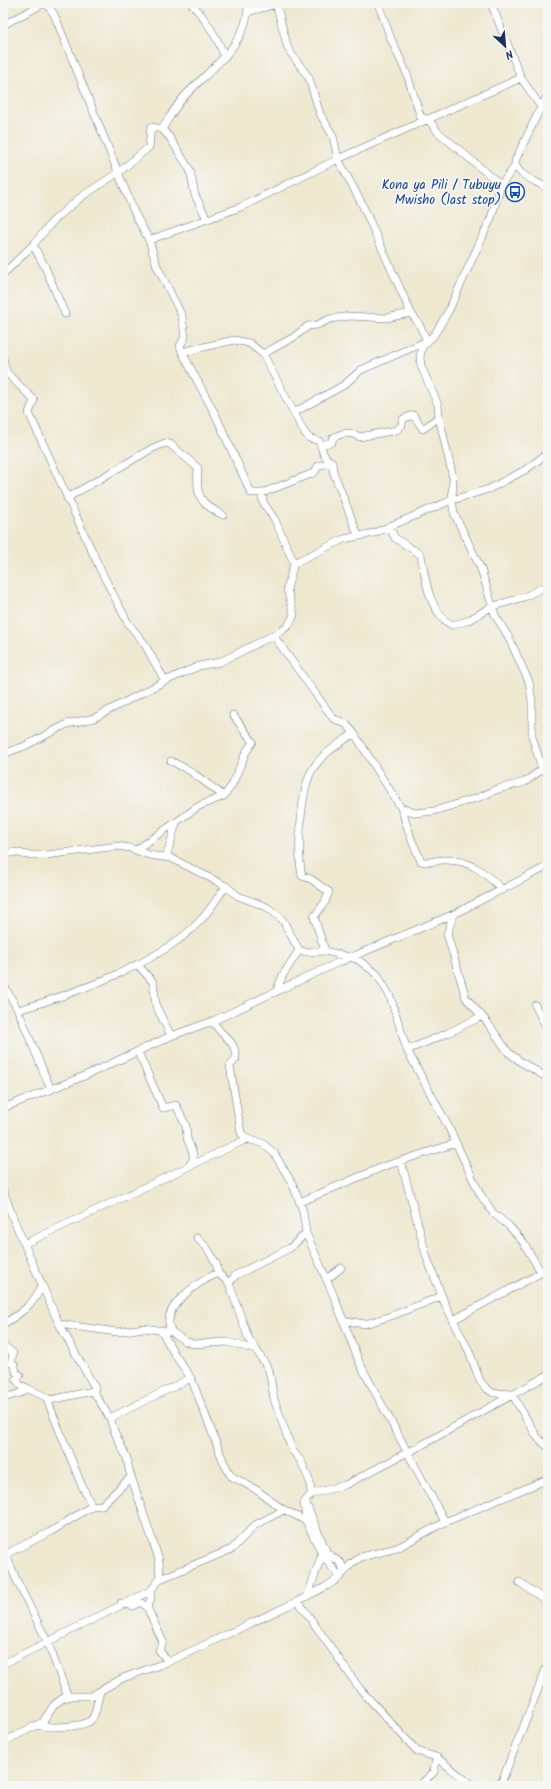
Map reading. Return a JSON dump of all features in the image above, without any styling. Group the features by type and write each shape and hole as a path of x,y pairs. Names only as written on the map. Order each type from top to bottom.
{"street":[{"path":"3,25 46,3 54,14 135,214 149,240 158,266 182,316 185,337 180,346 182,352 216,416 252,493 262,493 315,472 318,466 332,462"},
{"path":"191,3 202,14 218,40 225,57"},
{"path":"162,129 182,99 225,57 240,34 248,12 248,3"},
{"path":"378,3 391,39 407,74 421,118 428,119 438,132 501,185"},
{"path":"491,3 520,78 541,107"},
{"path":"248,12 276,4 288,49 310,78 320,114 333,136 338,159 362,204 411,313 419,324 427,341"},
{"path":"149,240 265,196 338,159 520,78"},
{"path":"401,808 416,813 427,813 480,797 498,789 525,782 546,769 532,736 532,695 529,682 508,636 491,607 482,573 454,513 452,500 453,478 439,418 436,398 422,366 421,351 427,341 438,329 457,293 491,218 501,185 515,166 515,161 548,95"},
{"path":"3,274 33,245 53,221 81,197 119,172 149,147 151,127 162,129 170,138 190,170 194,195 207,219"},
{"path":"515,166 526,177 546,187"},
{"path":"33,245 48,274 65,314"},
{"path":"263,354 294,337 308,326 317,325 330,319 350,316 386,318 411,313"},
{"path":"182,352 234,340 249,343 263,354 307,435 309,438 319,441 321,445 320,450 327,460 332,462"},
{"path":"295,412 344,385 361,370 427,341"},
{"path":"3,358 6,372 34,400 29,413 101,571 128,623 144,642 165,681"},
{"path":"321,445 332,442 333,438 346,433 355,434 359,437 397,430 402,425 403,419 413,415 423,429 439,418"},
{"path":"68,498 153,448 165,443 170,444 198,468 196,490 205,504 223,515"},
{"path":"294,563 344,539 374,533 452,500 489,489 525,470 548,453"},
{"path":"332,462 333,471 358,535"},
{"path":"3,754 25,746 67,724 94,718 165,681 199,666 220,662 287,627 293,617 293,610 287,589 294,563 275,520 263,502 262,493"},
{"path":"389,526 395,538 421,555 431,599 449,624 457,625 491,607 516,601 548,585"},
{"path":"273,635 333,718 346,724 354,733 401,808 412,841 423,862 446,860 470,864 503,890"},
{"path":"136,850 203,804 224,796 232,785 246,752 253,742 233,715"},
{"path":"325,951 314,917 325,902 328,892 311,879 302,876 299,844 303,811 307,783 314,766 354,733"},
{"path":"171,761 194,774 224,796"},
{"path":"166,858 176,823"},
{"path":"3,855 14,852 27,855 46,855 118,846 171,858 226,886 238,896 267,907 282,919 299,950 305,952 325,951 351,957 371,968 387,989 407,1050 456,1143 484,1201 522,1242 544,1270 453,1320"},
{"path":"3,1108 51,1090 171,1036 213,1021 351,957 454,914 548,866"},
{"path":"18,1010 55,999 137,964 164,950 198,923 226,886"},
{"path":"454,914 447,931 447,936 466,998 482,1016 508,1052 521,1062 548,1078"},
{"path":"276,992 283,975 299,950"},
{"path":"137,964 153,982 156,1006 171,1036"},
{"path":"3,984 18,1010 51,1090"},
{"path":"535,1005 548,1031"},
{"path":"407,1050 448,1033 482,1016"},
{"path":"213,1021 216,1028 232,1042 235,1047 236,1059 230,1066 240,1130 247,1139 262,1143 274,1153 282,1165 300,1202 305,1219 306,1233 328,1279 365,1375 409,1452 444,1522"},
{"path":"138,1052 163,1108 176,1105 186,1126 187,1138 193,1157 189,1166"},
{"path":"24,1244 247,1139"},
{"path":"300,1202 385,1166 456,1143"},
{"path":"401,1161 427,1258 442,1296 483,1385 493,1393 510,1392 514,1396 538,1437 548,1447"},
{"path":"3,1190 24,1244 59,1324 95,1388 93,1391 110,1418 114,1431 127,1458 159,1560 160,1579"},
{"path":"229,1283 236,1275 295,1245 306,1233"},
{"path":"197,1238 207,1248 216,1263 218,1273 229,1283 243,1325 254,1349 269,1370 274,1400 292,1450 301,1461 310,1482 311,1494"},
{"path":"328,1279 341,1268"},
{"path":"172,1332 169,1327 169,1321 174,1306 198,1283 218,1273"},
{"path":"3,1324 29,1306 36,1297 42,1284"},
{"path":"347,1321 365,1324 391,1316 442,1296"},
{"path":"59,1324 117,1332 144,1328 162,1330 172,1332 185,1341 193,1344 227,1342 254,1349"},
{"path":"162,1330 175,1355 192,1378 224,1463 231,1476 255,1489 284,1510 306,1521"},
{"path":"3,1345 13,1353 11,1363 15,1366 16,1372 20,1375 16,1379 20,1385 50,1400 93,1391"},
{"path":"342,1575 322,1554 306,1521 304,1509 305,1501 311,1494 345,1485 514,1396 548,1375"},
{"path":"110,1418 192,1378"},
{"path":"3,1398 21,1393 27,1388"},
{"path":"46,1397 82,1486 92,1506"},
{"path":"68,1696 48,1643 17,1581 4,1551 50,1532 92,1506 102,1505 132,1476"},
{"path":"3,1742 37,1725 45,1719 54,1705 68,1696 89,1697 123,1678 168,1662 298,1601 342,1575 361,1557 397,1548 444,1522 548,1479"},
{"path":"305,1501 327,1553 341,1563 342,1575"},
{"path":"3,1664 48,1643 121,1603 150,1591 160,1579 232,1549 255,1525 284,1510"},
{"path":"308,1595 322,1554"},
{"path":"519,1582 548,1602"},
{"path":"147,1606 151,1599 150,1591"},
{"path":"298,1601 360,1689 417,1751 436,1757 473,1786"},
{"path":"121,1603 134,1606 140,1602 147,1606 163,1642 159,1650 168,1662"},
{"path":"500,1786 545,1682 548,1664"},
{"path":"37,1725 51,1727 86,1723 93,1717 100,1692"},
{"path":"419,1786 434,1772 436,1757"}],"place":[{"name":"Kona ya Pili / Tubuyu Mwisho (last stop)","path":"515,192"}]}
